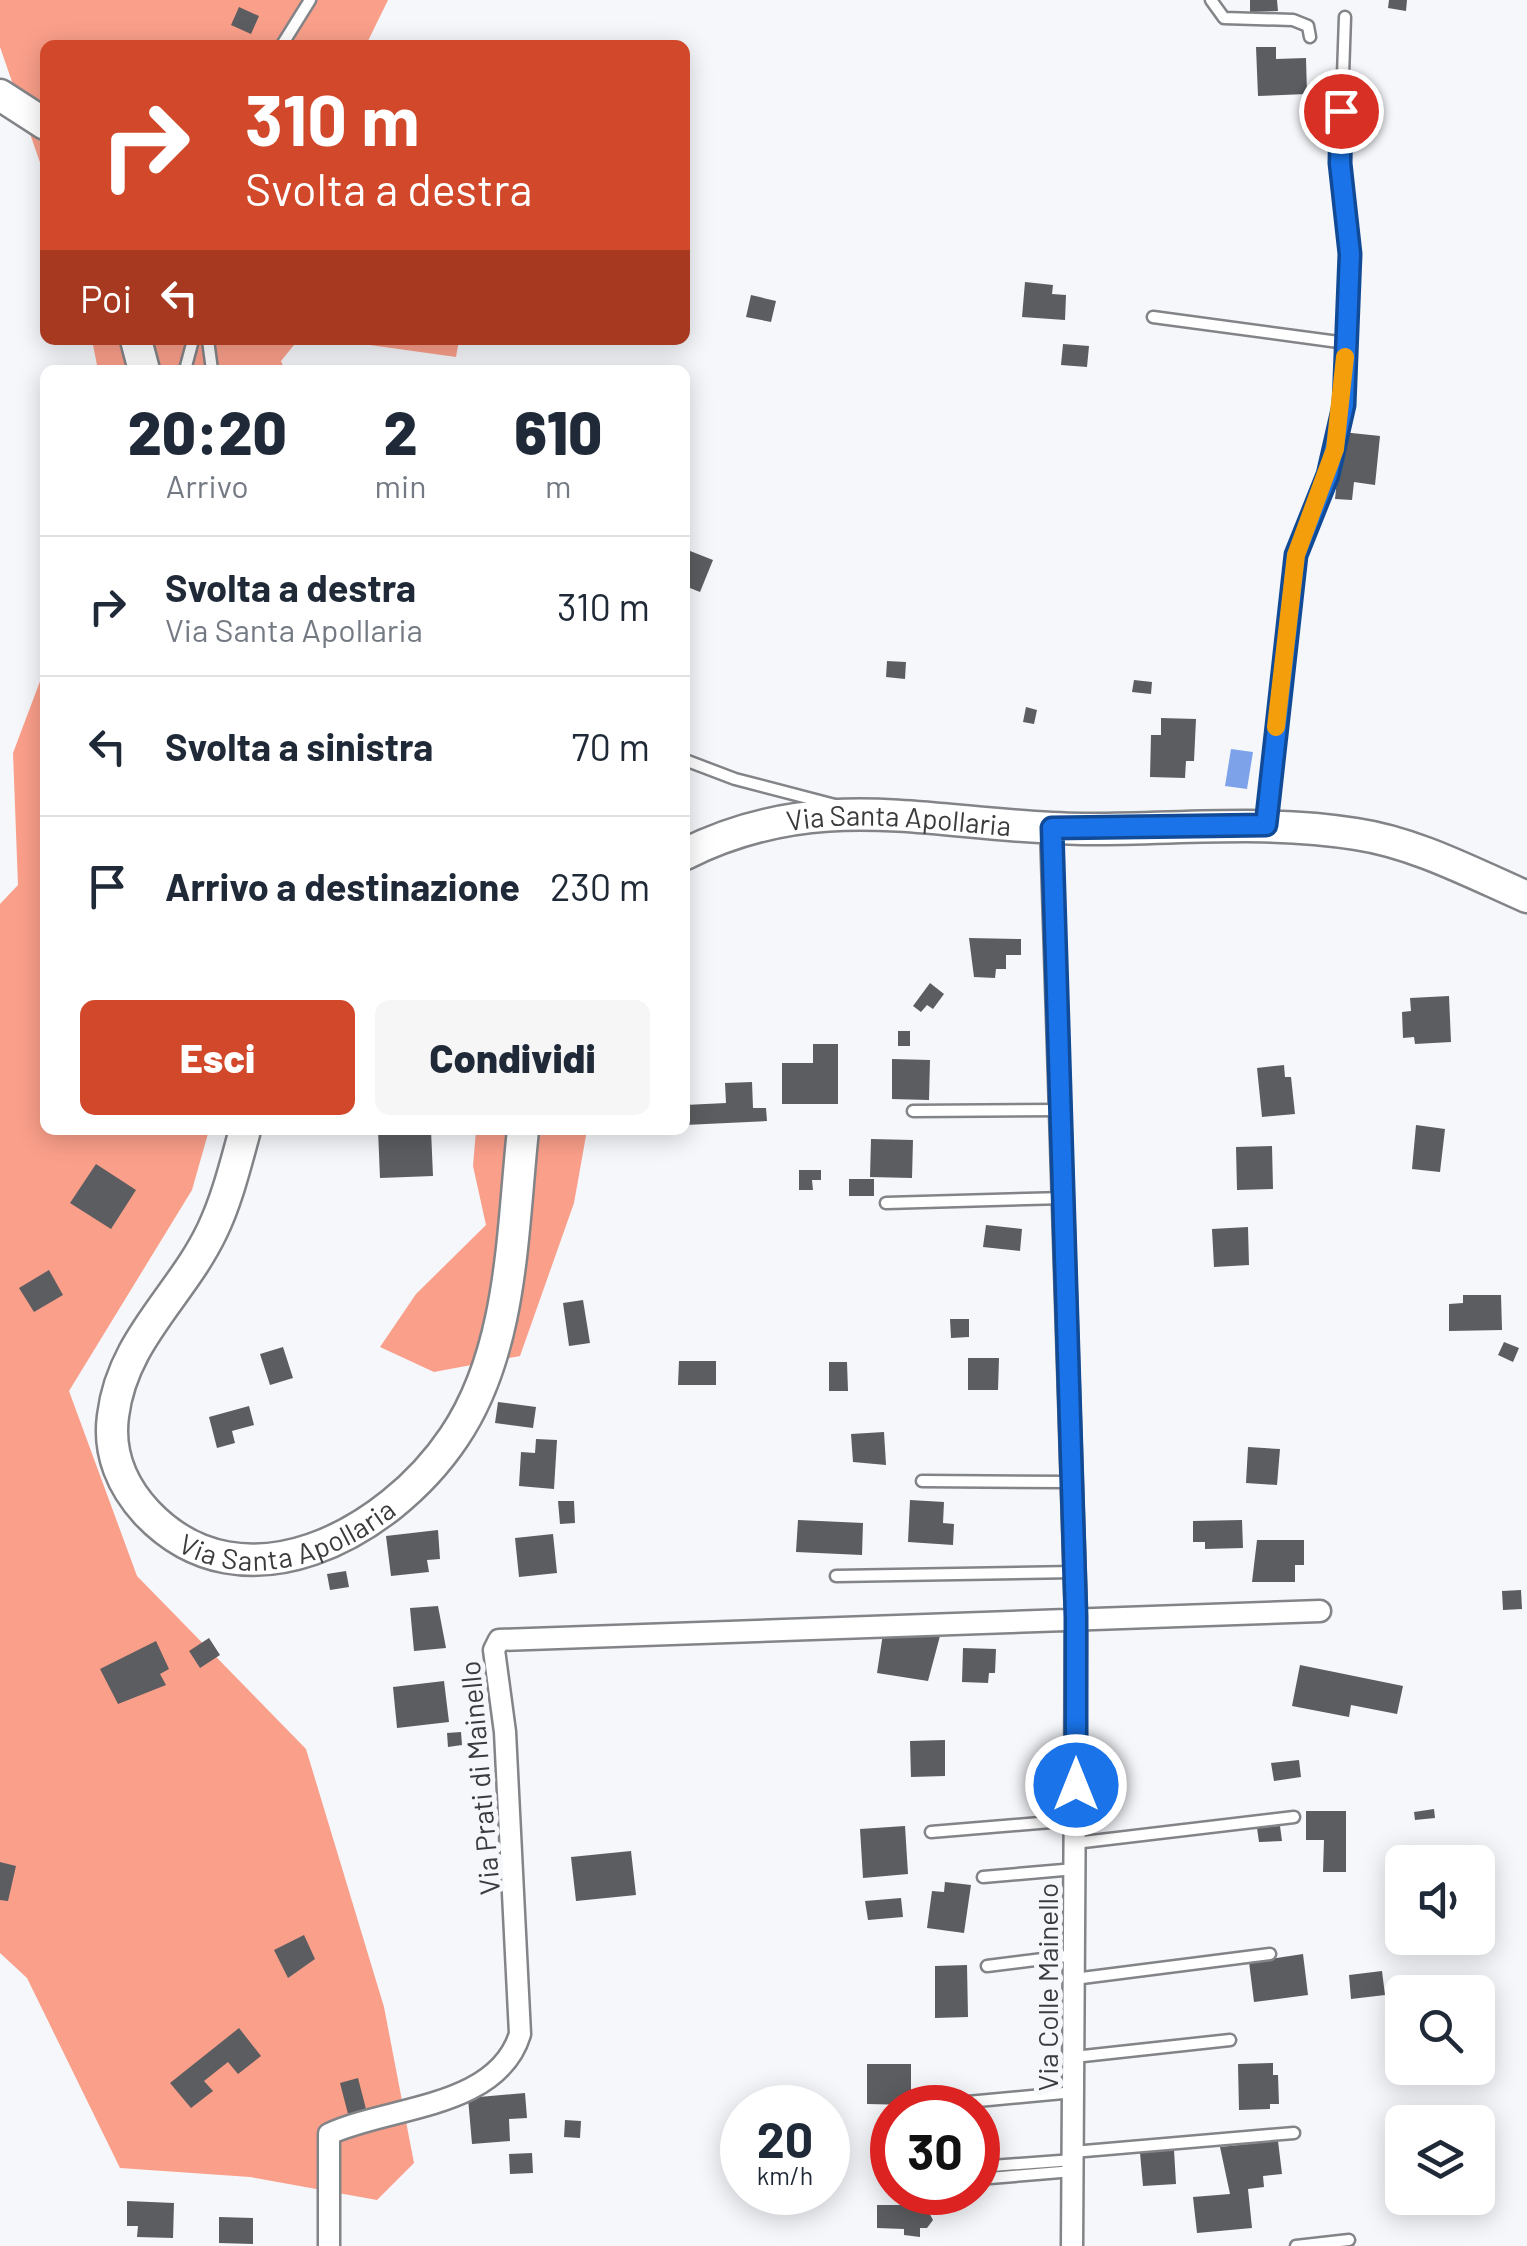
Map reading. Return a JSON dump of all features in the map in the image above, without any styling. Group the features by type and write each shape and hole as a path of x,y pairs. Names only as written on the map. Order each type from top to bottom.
{"street":[{"path":"0,95 40,121"},
{"name":"Via Santa Apollaria","path":"690,852 778,820 860,811 1052,828 1266,825 1358,834 1391,842 1425,852 1527,897"},
{"name":"Via Colle Mainello","path":"1052,828 1064,1110 1076,1617 1072,2246"},
{"name":"Via Santa Apollaria","path":"243,1135 212,1231 125,1364 112,1419 118,1467 138,1503 188,1546 242,1561 282,1558 320,1547 358,1528 428,1471 454,1438 492,1360 522,1135"},
{"path":"1076,1617 1320,1611"},
{"name":"Via Prati di Mainello","path":"330,2246 330,2134 477,2084 510,2058 520,2034 522,2006 505,1732 494,1650 499,1640 510,1636 1076,1617"}],"lane":[{"path":"285,40 310,0"},
{"path":"1211,0 1224,18 1302,22 1308,26 1310,37"},
{"path":"1266,825 1291,580 1296,555 1335,449 1344,405 1350,254 1340,163 1345,16"},
{"path":"1153,317 1346,343"},
{"path":"690,762 735,779 860,811"},
{"path":"913,1111 1064,1110"},
{"path":"886,1203 1066,1198"},
{"path":"922,1481 1073,1482"},
{"path":"836,1576 1075,1572"},
{"path":"1076,1843 1294,1817"},
{"path":"931,1832 1076,1820"},
{"path":"983,1877 1075,1869"},
{"path":"1074,1979 1270,1954"},
{"path":"986,1966 1074,1955"},
{"path":"1074,2056 1230,2040"},
{"path":"1000,2099 1074,2092"},
{"path":"1000,2175 1073,2161 1294,2133"},
{"path":"1000,2166 1073,2161"},
{"path":"1296,2246 1349,2240"}],"shaded area":[{"path":"0,0 388,0 368,40 40,40 40,163 0,47"},
{"path":"93,345 294,345 281,361 283,365 97,365"},
{"path":"370,345 458,345 456,357"},
{"path":"40,681 40,1135 208,1135 192,1190 69,1391 137,1576 306,1749 384,2007 414,2163 377,2200 250,2177 120,2168 27,1978 0,1953 0,904 18,885 13,753"},
{"path":"476,1135 586,1135 574,1203 520,1356 434,1372 380,1347 416,1294 486,1225 473,1166"}],"water":[{"path":"1231,749 1253,752 1247,789 1225,786"}],"building":[{"path":"1250,0 1277,0 1278,11 1250,12"},
{"path":"1389,0 1407,0 1406,11 1388,8"},
{"path":"239,7 259,16 251,34 231,25"},
{"path":"1256,47 1276,47 1276,59 1306,58 1307,94 1258,96"},
{"path":"1025,282 1053,285 1052,294 1066,295 1065,320 1022,317"},
{"path":"751,295 776,301 771,322 746,317"},
{"path":"1063,344 1089,346 1087,367 1061,365"},
{"path":"1342,432 1380,436 1375,485 1354,482 1352,500 1335,499"},
{"path":"690,551 713,560 700,592 690,588"},
{"path":"887,661 906,662 905,679 886,677"},
{"path":"1134,680 1152,682 1151,694 1132,692"},
{"path":"1026,707 1037,710 1034,724 1023,722"},
{"path":"1161,718 1196,719 1194,761 1186,761 1185,778 1150,777 1151,735 1161,735"},
{"path":"969,938 1021,939 1021,955 1006,955 1006,969 996,969 995,978 974,977"},
{"path":"930,983 944,994 933,1009 927,1005 921,1012 913,1006"},
{"path":"1449,996 1451,1042 1415,1044 1414,1037 1403,1038 1402,1012 1411,1011 1410,998"},
{"path":"898,1031 910,1031 910,1046 898,1046"},
{"path":"813,1044 838,1044 838,1104 782,1104 782,1063 813,1063"},
{"path":"892,1059 930,1060 929,1100 892,1099"},
{"path":"1284,1065 1285,1077 1291,1077 1295,1114 1262,1117 1257,1068"},
{"path":"752,1082 753,1108 766,1108 767,1121 690,1125 690,1105 726,1103 725,1083"},
{"path":"1416,1125 1445,1129 1440,1172 1412,1169"},
{"path":"378,1135 431,1135 433,1176 380,1178"},
{"path":"871,1139 913,1140 912,1178 870,1177"},
{"path":"1272,1146 1273,1189 1237,1190 1236,1147"},
{"path":"96,1164 136,1190 111,1229 70,1203"},
{"path":"799,1170 821,1170 821,1180 812,1180 813,1190 799,1190"},
{"path":"849,1179 874,1179 874,1196 849,1196"},
{"path":"986,1225 1022,1229 1020,1251 983,1247"},
{"path":"1248,1227 1249,1265 1214,1267 1212,1229"},
{"path":"49,1270 63,1295 34,1312 19,1288"},
{"path":"1463,1295 1501,1295 1502,1330 1449,1331 1449,1304 1463,1303"},
{"path":"583,1300 590,1343 569,1346 563,1303"},
{"path":"950,1319 969,1319 969,1337 951,1338"},
{"path":"1504,1342 1519,1348 1513,1362 1498,1355"},
{"path":"283,1347 293,1378 270,1385 260,1354"},
{"path":"968,1358 999,1358 998,1390 968,1390"},
{"path":"679,1361 716,1361 716,1385 678,1385"},
{"path":"829,1362 847,1362 848,1391 829,1391"},
{"path":"498,1402 536,1407 533,1428 495,1423"},
{"path":"249,1406 254,1425 232,1431 235,1443 217,1448 209,1417"},
{"path":"884,1432 886,1465 853,1462 851,1434"},
{"path":"536,1439 557,1440 554,1489 519,1486 521,1452 535,1453"},
{"path":"1248,1447 1280,1449 1277,1485 1246,1483"},
{"path":"910,1500 944,1502 943,1523 954,1524 953,1545 908,1542"},
{"path":"558,1501 574,1501 575,1523 560,1524"},
{"path":"798,1520 863,1523 862,1555 796,1552"},
{"path":"1242,1520 1243,1548 1205,1549 1205,1542 1193,1542 1193,1521"},
{"path":"438,1530 440,1559 427,1560 429,1572 391,1576 386,1536"},
{"path":"553,1534 557,1573 519,1577 515,1538"},
{"path":"1257,1540 1304,1540 1304,1565 1295,1565 1295,1582 1252,1582"},
{"path":"346,1571 349,1587 330,1590 327,1574"},
{"path":"1521,1590 1522,1609 1503,1610 1502,1591"},
{"path":"438,1606 446,1648 414,1651 410,1608"},
{"path":"884,1627 940,1636 928,1681 877,1673"},
{"path":"209,1638 220,1655 200,1668 189,1651"},
{"path":"156,1641 169,1669 160,1674 166,1685 118,1704 100,1669"},
{"path":"963,1648 996,1649 995,1673 989,1673 988,1683 962,1682"},
{"path":"1300,1665 1403,1686 1397,1714 1351,1705 1349,1717 1292,1706"},
{"path":"444,1681 449,1722 397,1728 393,1687"},
{"path":"461,1732 462,1745 448,1747 447,1733"},
{"path":"945,1740 945,1776 911,1777 910,1741"},
{"path":"1299,1760 1301,1777 1274,1781 1271,1763"},
{"path":"1434,1809 1435,1818 1415,1820 1414,1812"},
{"path":"1306,1811 1346,1811 1346,1872 1323,1872 1324,1840 1306,1840"},
{"path":"905,1826 908,1874 863,1878 860,1829"},
{"path":"1280,1826 1282,1841 1259,1842 1257,1828"},
{"path":"631,1851 636,1895 576,1901 571,1857"},
{"path":"0,1862 16,1866 8,1901 0,1900"},
{"path":"945,1882 971,1885 964,1933 927,1928 932,1891 944,1892"},
{"path":"901,1898 903,1917 868,1920 865,1901"},
{"path":"304,1935 315,1959 288,1978 274,1950"},
{"path":"1303,1954 1308,1995 1254,2002 1249,1962"},
{"path":"967,1965 968,2017 935,2018 935,1966"},
{"path":"1382,1971 1385,1995 1351,1999 1349,1975"},
{"path":"239,2028 261,2056 238,2074 228,2062 204,2081 213,2091 191,2108 170,2083"},
{"path":"1273,2063 1273,2075 1278,2075 1279,2104 1270,2104 1270,2109 1239,2110 1238,2064"},
{"path":"867,2064 911,2064 911,2085 870,2085 867,2104"},
{"path":"358,2078 366,2109 348,2114 340,2083"},
{"path":"525,2093 527,2118 509,2119 510,2141 472,2144 468,2098"},
{"path":"565,2120 581,2121 580,2138 564,2137"},
{"path":"1278,2141 1282,2174 1263,2176 1264,2187 1248,2189 1252,2228 1197,2233 1193,2197 1230,2194 1220,2147"},
{"path":"1174,2150 1176,2184 1143,2186 1140,2153"},
{"path":"532,2153 533,2173 510,2174 509,2154"},
{"path":"127,2201 174,2203 173,2238 137,2237 138,2226 127,2226"},
{"path":"877,2215 930,2215 933,2220 927,2228 920,2228 920,2237 904,2235 904,2229 877,2228"},
{"path":"219,2217 253,2218 253,2244 219,2243"}],"slow traffic":[{"path":"1276,727 1291,580 1296,555 1320,500 1335,449 1344,405 1345,357"}],"route":[{"path":"1076,1785 1076,1617 1063,1082 1052,828 1266,825 1291,580 1296,555 1328,475 1344,405 1350,254 1340,163 1341,111"}]}
